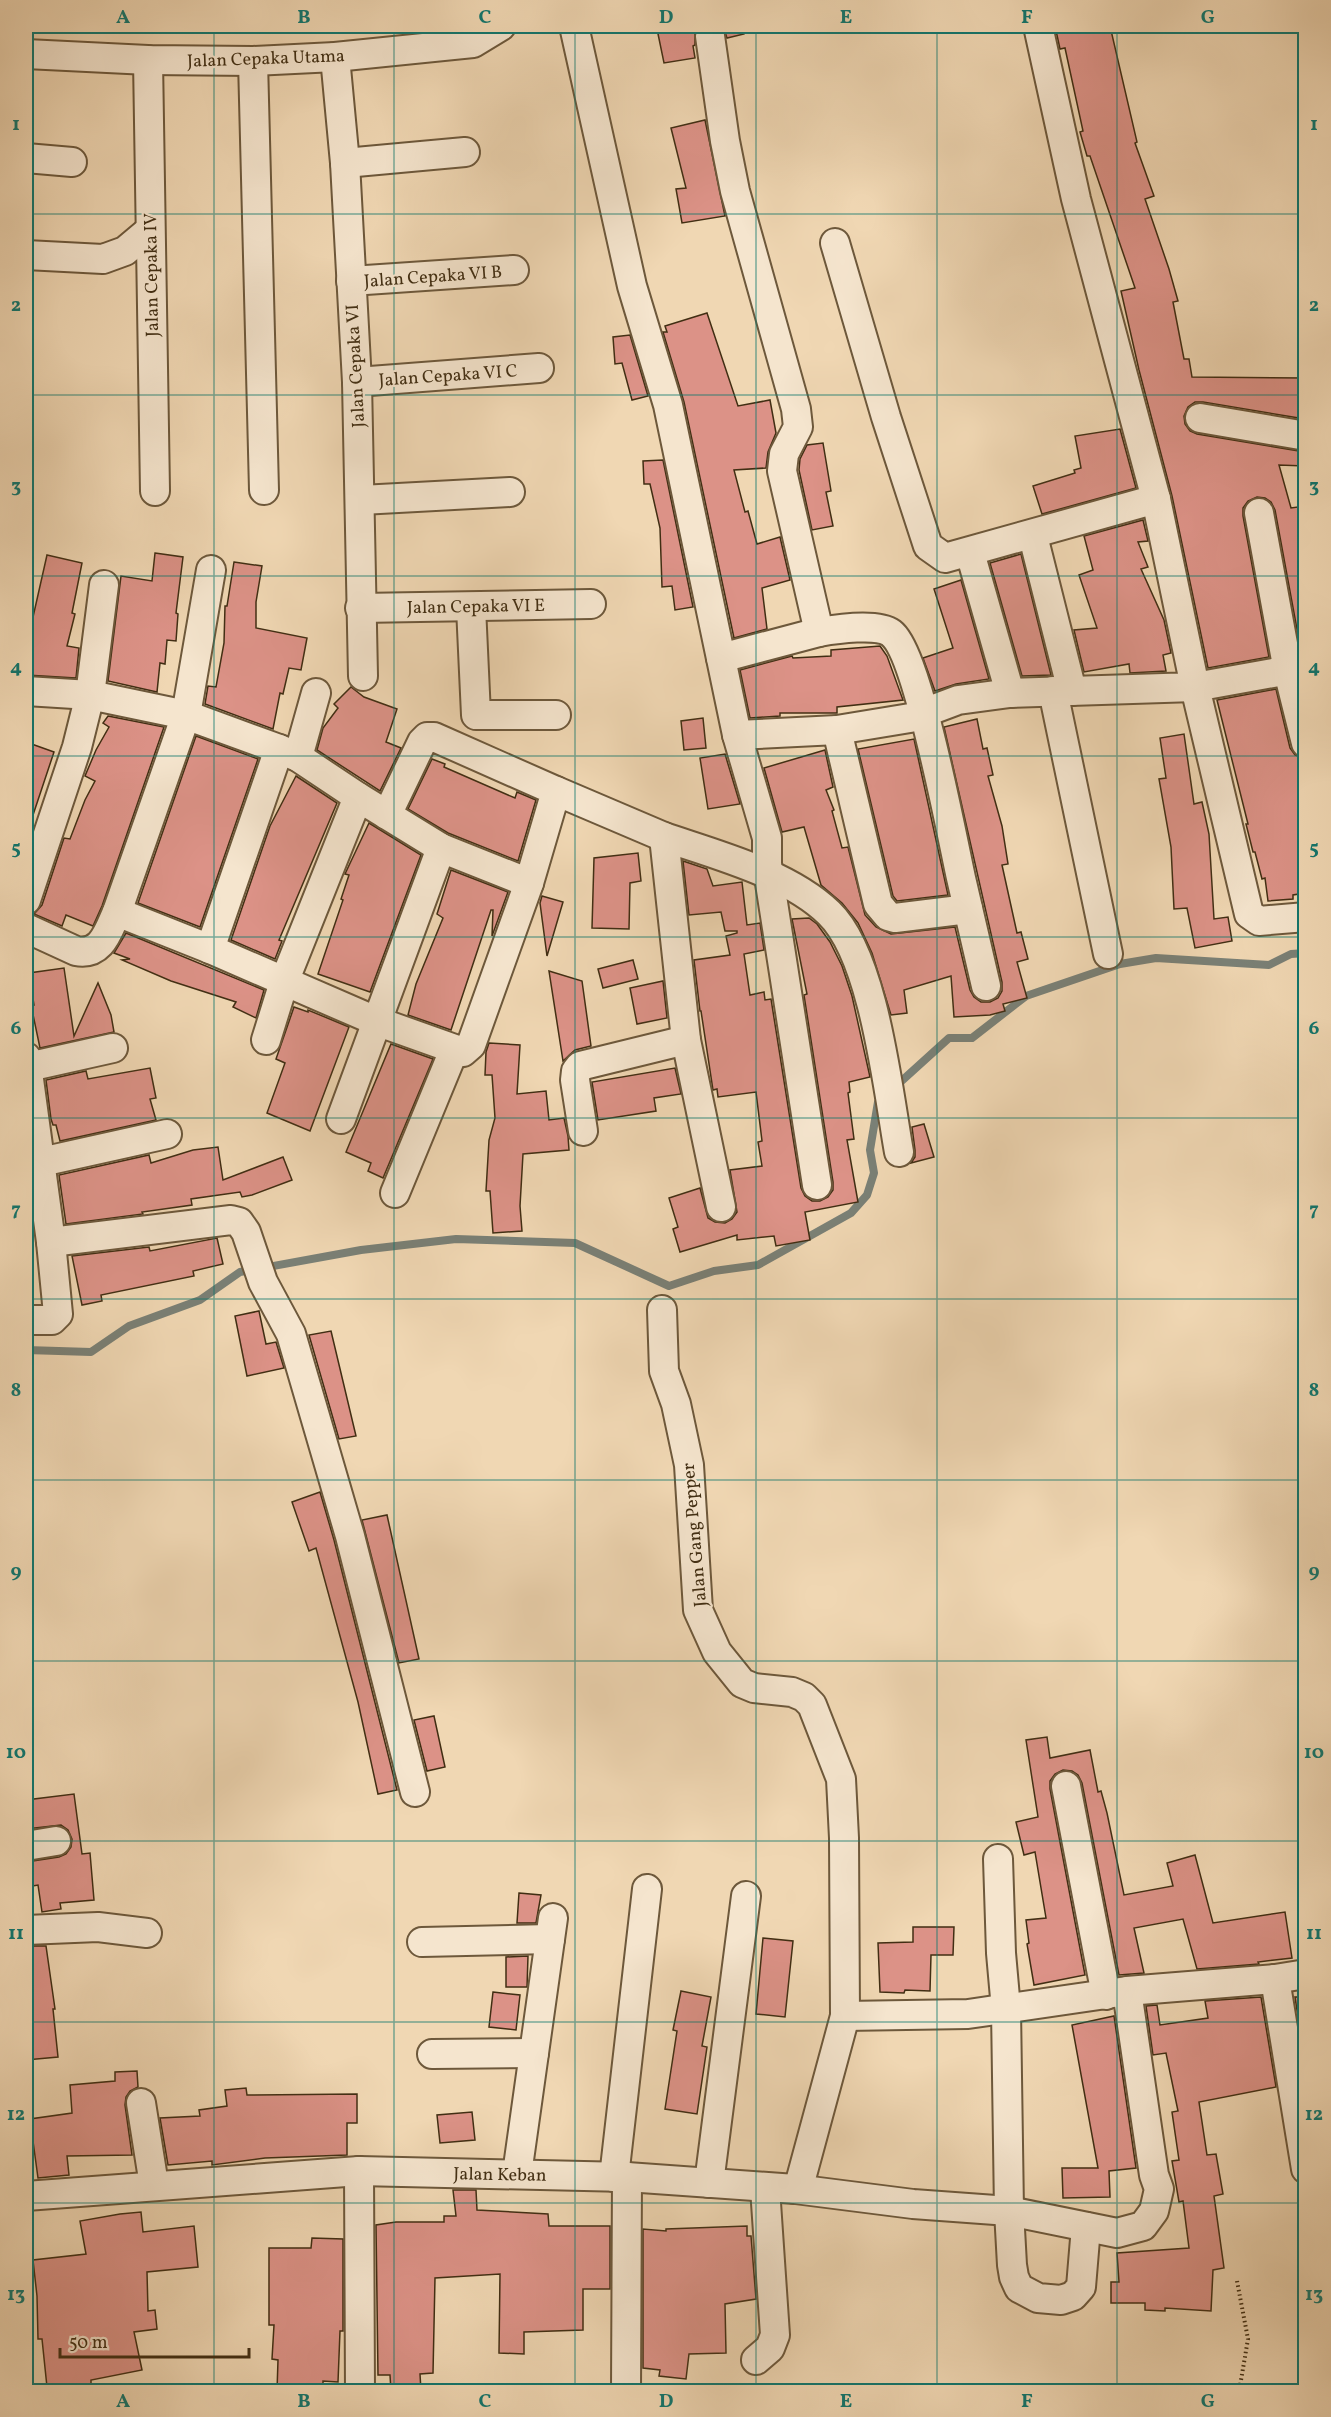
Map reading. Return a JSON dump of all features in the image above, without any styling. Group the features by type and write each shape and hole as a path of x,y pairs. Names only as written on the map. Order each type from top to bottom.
{"street":[{"name":"Jalan Cepaka Utama","path":"26,54 148,60 253,61 335,57 473,43 501,26"},
{"path":"574,26 632,286 668,405 737,735 768,859 817,1185"},
{"path":"1038,26 1076,199 1156,499 1195,687 1249,914 1253,919 1259,921 1305,917"},
{"path":"710,36 725,141 735,191 796,409 798,427 784,454 782,471 819,632"},
{"name":"Jalan Cepaka VI","path":"335,57 345,163 357,382 363,676"},
{"name":"Jalan Cepaka IV","path":"148,60 155,490"},
{"path":"253,61 264,490"},
{"path":"345,163 465,152"},
{"path":"26,158 72,162"},
{"path":"26,255 103,260 125,251 150,230"},
{"path":"835,243 886,417 928,546 945,558 1156,499"},
{"name":"Jalan Cepaka VI B","path":"351,281 514,270"},
{"name":"Jalan Cepaka VI C","path":"357,382 539,368"},
{"path":"1200,418 1305,436"},
{"path":"361,500 510,492"},
{"path":"1259,513 1297,669 1305,743"},
{"path":"1035,544 1108,954"},
{"path":"973,563 1010,693"},
{"path":"26,928 76,951 85,952 98,948 104,940 117,912 186,715 211,570"},
{"path":"26,900 77,747 90,695 104,585"},
{"name":"Jalan Cepaka VI E","path":"360,608 591,604"},
{"path":"471,607 476,715 556,716"},
{"path":"721,657 835,629 884,628 892,634 901,646 925,713 986,986"},
{"path":"737,735 837,730 910,718 958,700 1010,693 1195,687 1297,669"},
{"path":"26,691 90,695 186,715 289,753 441,848 529,883"},
{"path":"210,949 289,753 316,693"},
{"path":"837,730 878,904 888,916 895,918 968,909"},
{"path":"387,815 422,742 427,737 434,737 664,837 768,859 830,913 843,930 855,955 878,1032 899,1152"},
{"path":"117,912 210,949 376,1021 463,1052 471,1045 529,883 556,791"},
{"path":"266,1040 284,981 358,797"},
{"path":"664,837 686,1040 721,1207"},
{"path":"341,1119 441,848"},
{"path":"583,1131 574,1080 580,1066 686,1040"},
{"path":"26,1320 48,1321 58,1314 51,1242 27,1062 113,1048"},
{"path":"395,1193 454,1050"},
{"path":"40,1162 167,1134"},
{"path":"51,1242 231,1220 239,1222 246,1232 263,1282 291,1334 350,1536 415,1792"},
{"name":"Jalan Gang Pepper","path":"662,1310 664,1371 676,1404 689,1465 698,1610 717,1652 742,1683 754,1688 792,1692 804,1697 812,1706 841,1779 844,1838 845,2016"},
{"path":"1066,1786 1117,1993"},
{"path":"26,1846 56,1841"},
{"path":"998,1859 1001,1953 1006,2009 1009,2211 1014,2277 1019,2288 1038,2298 1061,2300 1073,2296 1081,2287 1086,2227"},
{"path":"626,2391 620,2177 647,1889"},
{"path":"709,2183 746,1896"},
{"path":"26,1925 147,1933"},
{"path":"422,1942 552,1929 517,2174"},
{"path":"795,2189 801,2180 845,2016 968,2014 1117,1993 1275,1979 1305,1974"},
{"path":"1275,1979 1305,2169"},
{"name":"Jalan Keban","path":"26,2196 359,2171 620,2177 795,2189 914,2204 1009,2211 1117,2233 1143,2226 1154,2211 1159,2189 1154,2175 1117,1993"},
{"path":"432,2054 534,2053"},
{"path":"141,2103 154,2185"},
{"path":"359,2171 360,2389"},
{"path":"756,2360 770,2348 775,2335 765,2188"}],"path":[{"path":"1237,2281 1248,2339 1239,2391"}],"building":[{"path":"673,26 698,26 695,30 695,45 693,46 695,58 664,63 657,29"},
{"path":"723,26 743,26 744,34 727,38"},
{"path":"1055,26 1110,26 1137,142 1135,143 1154,196 1145,199 1178,301 1173,302 1184,359 1189,359 1192,377 1305,378 1305,419 1203,402 1195,402 1188,407 1184,416 1185,424 1190,431 1197,434 1305,452 1305,466 1279,465 1291,508 1305,506 1305,651 1301,651 1275,510 1271,502 1257,497 1248,501 1243,508 1243,516 1269,657 1208,668 1172,496 1121,291 1135,288 1090,156 1087,156 1080,132 1083,131 1065,48 1060,49"},
{"path":"705,120 725,216 682,223 676,189 686,188 671,128"},
{"path":"707,313 738,406 770,400 776,433 768,452 766,468 734,470 745,512 748,511 757,544 780,537 790,580 762,588 767,629 734,638 684,402 663,332 667,332 665,326"},
{"path":"630,335 648,396 632,400 622,363 615,364 613,337"},
{"path":"1120,429 1136,488 1042,514 1033,486 1075,473 1074,470 1081,468 1075,436"},
{"path":"823,443 831,491 826,492 833,526 812,530 799,470 800,459 807,445"},
{"path":"663,460 693,607 675,610 672,586 662,587 660,528 650,484 644,484 643,461"},
{"path":"1143,520 1148,541 1138,542 1148,567 1141,569 1164,620 1171,653 1163,655 1166,671 1130,673 1129,664 1084,672 1074,630 1097,628 1079,575 1093,570 1084,536"},
{"path":"155,553 183,557 176,613 178,614 176,641 167,640 165,664 160,663 157,692 108,681 121,576 152,581"},
{"path":"1021,554 1051,675 1022,676 990,563"},
{"path":"47,555 82,563 72,613 75,614 67,646 79,648 76,678 26,675 26,648"},
{"path":"234,562 262,566 256,602 256,628 307,638 301,670 289,668 283,694 280,693 273,729 205,704 208,686 216,687 224,643 225,606 227,606"},
{"path":"961,580 989,679 956,684 935,691 923,658 953,648 934,589"},
{"path":"880,646 887,656 903,700 837,707 837,713 780,713 780,716 750,718 740,670 792,656 793,658 831,656 831,650"},
{"path":"351,687 364,697 397,709 386,742 401,748 380,791 317,750 323,728 338,708 334,704"},
{"path":"1276,689 1290,748 1295,755 1305,759 1305,893 1293,895 1293,899 1268,901 1265,878 1262,879 1255,852 1253,852 1217,700"},
{"path":"108,716 164,727 93,926 66,915 62,926 34,914 42,905 64,838 70,839 95,781 85,776 109,727 103,723"},
{"path":"703,718 706,748 684,750 681,721"},
{"path":"977,719 983,749 987,748 993,775 988,776 1002,826 1008,864 1002,865 1017,933 1021,932 1028,959 1017,962 1027,998 1003,1004 1005,1011 990,1015 954,1017 951,976 904,990 907,1013 891,1015 872,953 858,923 842,903 821,885 804,827 782,832 764,768 825,750 833,787 826,790 834,810 832,811 842,848 848,847 865,915 876,927 891,934 955,927 970,990 981,1002 990,1002 998,998 1002,991 1002,982 944,727"},
{"path":"1184,734 1194,804 1202,802 1209,834 1214,919 1228,917 1232,941 1195,948 1187,908 1174,909 1171,847 1159,779 1166,778 1160,738"},
{"path":"196,736 258,759 200,927 138,903"},
{"path":"914,739 948,895 897,901 893,896 858,749"},
{"path":"26,742 54,752 29,827 26,826"},
{"path":"725,754 740,804 708,809 700,758"},
{"path":"432,759 445,764 444,767 515,798 517,792 536,800 518,861 448,833 408,809"},
{"path":"296,776 337,803 279,940 282,941 275,959 231,940 270,826"},
{"path":"369,823 421,855 370,992 318,974 343,900 341,899 349,875 345,874"},
{"path":"638,853 641,881 630,883 629,929 592,928 594,858"},
{"path":"683,861 707,869 713,886 742,882 747,925 760,923 764,950 744,954 750,995 764,992 765,1000 771,999 801,1188 805,1196 812,1201 820,1201 828,1197 833,1190 833,1182 804,995 807,994 792,919 809,918 817,924 830,942 842,966 852,996 870,1077 849,1082 850,1092 848,1093 854,1139 847,1140 858,1202 805,1212 810,1240 776,1246 774,1236 737,1240 737,1235 680,1252 673,1229 678,1227 669,1198 700,1188 708,1218 715,1222 725,1223 737,1212 730,1170 762,1166 758,1142 762,1141 756,1092 718,1097 717,1089 713,1090 694,960 730,955 726,936 737,933 737,931 725,931 721,912 689,915"},
{"path":"451,870 508,892 492,936 493,910 491,910 451,1030 408,1015 416,984 443,918 437,914"},
{"path":"542,896 563,902 547,956 540,903"},
{"path":"126,933 264,990 256,1018 233,1007 236,1002 171,981 122,960 130,959 114,953"},
{"path":"633,960 638,979 603,988 598,969"},
{"path":"64,968 74,1036 98,983 111,1015 114,1032 40,1048 31,1005 34,1005 29,973"},
{"path":"549,971 582,981 591,1046 575,1050 563,1061"},
{"path":"663,981 667,1018 637,1024 630,988"},
{"path":"294,1007 308,1012 308,1010 349,1027 310,1131 267,1113 285,1063 276,1059"},
{"path":"489,1043 520,1045 517,1094 546,1091 549,1120 564,1118 568,1136 569,1150 523,1154 520,1206 522,1231 493,1233 490,1191 486,1191 489,1140 495,1118 492,1075 485,1075 486,1052"},
{"path":"391,1044 433,1059 383,1178 368,1171 371,1163 346,1152"},
{"path":"150,1068 156,1098 150,1099 156,1120 60,1141 56,1125 53,1125 51,1119 46,1080 86,1071 88,1079"},
{"path":"675,1068 681,1094 654,1098 656,1111 598,1120 592,1082"},
{"path":"924,1124 934,1157 911,1163 915,1157 912,1127"},
{"path":"218,1147 223,1180 283,1157 292,1180 242,1197 240,1192 191,1199 192,1205 66,1224 59,1175 149,1155 151,1163 193,1150"},
{"path":"217,1238 223,1264 193,1271 194,1276 101,1295 102,1301 82,1305 72,1256 149,1247 150,1251"},
{"path":"259,1311 266,1344 276,1342 284,1368 247,1376 235,1316"},
{"path":"331,1331 356,1436 339,1439 309,1335"},
{"path":"320,1492 397,1790 378,1794 358,1702 316,1548 309,1551 292,1502"},
{"path":"387,1515 419,1659 399,1663 362,1520"},
{"path":"434,1716 445,1767 427,1771 414,1720"},
{"path":"1047,1737 1050,1758 1090,1750 1098,1792 1101,1791 1107,1813 1124,1895 1173,1886 1167,1863 1195,1855 1213,1923 1285,1912 1292,1958 1258,1962 1259,1964 1197,1969 1183,1919 1134,1928 1144,1973 1119,1975 1082,1783 1078,1775 1072,1771 1063,1770 1055,1774 1050,1781 1050,1789 1085,1975 1034,1985 1027,1944 1029,1943 1026,1920 1046,1918 1035,1852 1024,1855 1016,1822 1038,1817 1026,1740"},
{"path":"74,1794 82,1854 90,1853 94,1900 60,1903 61,1909 42,1912 38,1885 26,1887 26,1862 66,1854 71,1847 72,1839 68,1830 61,1825 26,1829 26,1800"},
{"path":"519,1893 541,1895 536,1923 517,1923"},
{"path":"913,1927 954,1927 953,1955 931,1955 930,1991 880,1992 878,1943 913,1942"},
{"path":"763,1938 793,1941 785,2017 756,2014"},
{"path":"26,1946 46,1946 55,2009 53,2009 58,2057 26,2060"},
{"path":"528,1956 527,1987 506,1987 506,1957"},
{"path":"681,1991 711,1997 702,2046 707,2047 697,2114 665,2109 677,2031 673,2030"},
{"path":"493,1992 520,1995 516,2030 489,2027"},
{"path":"1261,1997 1276,2087 1199,2102 1207,2155 1216,2154 1223,2194 1214,2196 1224,2268 1213,2270 1211,2311 1165,2308 1165,2311 1145,2310 1145,2303 1111,2303 1111,2282 1119,2282 1117,2253 1189,2248 1183,2201 1179,2202 1172,2161 1179,2160 1172,2112 1178,2111 1166,2053 1153,2055 1146,2006 1157,2005 1160,2025 1208,2018 1205,2001"},
{"path":"1295,1997 1305,1997 1305,2063"},
{"path":"1114,2016 1136,2168 1109,2171 1110,2197 1063,2198 1062,2168 1098,2168 1072,2025"},
{"path":"137,2071 138,2087 130,2091 125,2105 132,2155 67,2156 69,2175 38,2178 30,2119 72,2113 70,2085 115,2081 115,2072"},
{"path":"246,2088 247,2095 357,2094 357,2123 347,2123 347,2155 265,2158 212,2165 212,2161 168,2165 160,2118 200,2116 199,2110 227,2106 225,2090"},
{"path":"472,2112 475,2140 440,2143 437,2115"},
{"path":"453,2190 476,2190 477,2210 548,2214 549,2226 610,2226 610,2289 583,2289 583,2330 524,2332 524,2354 499,2353 500,2274 435,2278 433,2373 420,2374 421,2391 391,2391 390,2375 378,2375 376,2225 396,2222 444,2222 444,2216 456,2216"},
{"path":"141,2212 143,2232 194,2226 198,2267 147,2272 148,2311 155,2310 157,2329 134,2332 142,2370 91,2380 91,2386 47,2387 42,2339 38,2339 33,2260 86,2254 80,2221"},
{"path":"747,2226 747,2236 751,2236 756,2299 725,2304 726,2353 689,2354 686,2379 659,2376 660,2370 643,2368 643,2229 666,2231 666,2229"},
{"path":"312,2238 343,2239 343,2331 340,2331 338,2382 323,2381 323,2391 277,2391 278,2360 272,2359 274,2325 269,2325 269,2248 311,2248"}],"waterway":[{"path":"896,1086 949,1038 972,1038 1026,996 1120,964 1156,958 1269,965 1291,954 1306,953"},
{"path":"26,1350 91,1352 129,1326 200,1300 240,1272 361,1250 456,1239 575,1243 669,1286 714,1271 758,1265 851,1213 867,1195 874,1173 870,1150 878,1102 882,1098"}]}
